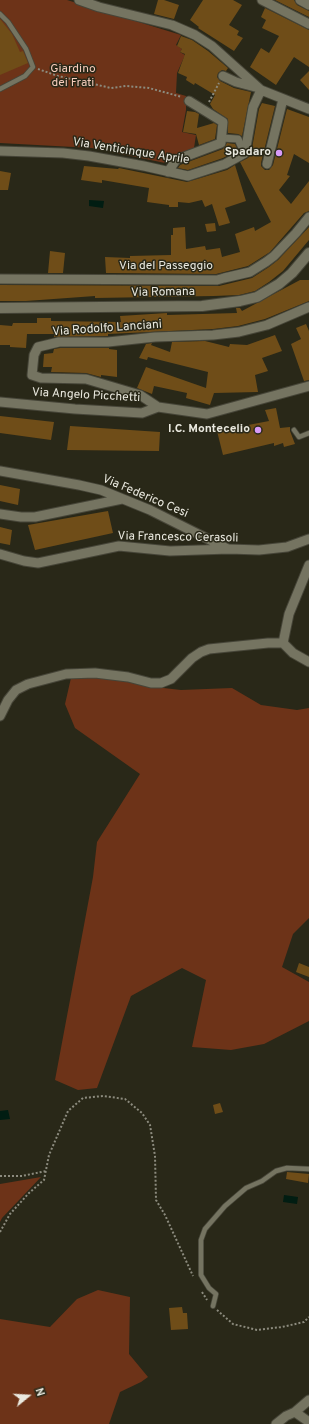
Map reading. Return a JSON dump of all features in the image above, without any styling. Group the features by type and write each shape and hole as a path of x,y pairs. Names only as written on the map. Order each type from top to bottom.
{"street":[{"path":"79,0 99,7 172,26 194,35 212,46 260,89"},
{"path":"262,0 309,24"},
{"path":"300,0 309,5"},
{"path":"224,76 236,82 260,89 309,109"},
{"path":"222,138 238,139 242,148 246,149 253,107 260,89"},
{"path":"267,164 283,99"},
{"path":"168,172 176,160 221,143 223,122 189,101"},
{"name":"Via Venticinque Aprile","path":"0,151 63,153 89,156 188,176 225,164 245,153 246,149"},
{"name":"Via del Passeggio","path":"0,279 217,280 228,278 250,272 270,259 296,233 309,217"},
{"name":"Via Romana","path":"0,308 197,306 240,302 274,288 292,273 309,253"},
{"name":"Via Rodolfo Lanciani","path":"158,406 140,395 86,379 41,378 32,374 34,355 38,347 59,342 108,342 156,337 213,335 239,332 267,325 309,306"},
{"name":"Via Angelo Picchetti","path":"0,402 142,413 158,406 207,414 309,386"},
{"name":"Via Federico Cesi","path":"0,471 90,487 159,515 229,549"},
{"path":"0,514 35,517 122,499"},
{"name":"Via Francesco Cerasoli","path":"0,554 24,561 38,563 119,546 170,551 273,549 294,545 309,539"},
{"path":"283,643 289,614 309,565"},
{"path":"0,716 8,700 16,690 26,685 75,673 95,673 128,677 151,683 161,683 171,679 192,658 205,650 263,643 283,643 292,653 309,662"},
{"path":"276,1424 286,1416 295,1412 309,1400"},
{"path":"295,1412 309,1422"}],"lane":[{"path":"0,14 8,22 26,49 33,67 25,76 0,89"},
{"path":"294,430 299,437 309,433"},
{"path":"213,1306 216,1294 209,1288 201,1275 201,1240 205,1229 225,1206 246,1188 262,1181 276,1171 287,1168 309,1169"}],"path":[{"path":"33,67 65,78 111,88 126,86 149,88 182,97 189,101"},
{"path":"204,110 224,76"},
{"path":"0,1232 10,1214 29,1193 44,1180 49,1155 68,1111 83,1098 103,1096 125,1099 142,1113 150,1125 155,1156 156,1200 165,1215 194,1277"},
{"path":"0,1176 22,1176 47,1171"},
{"path":"200,1289 207,1301 233,1324 257,1330 282,1327 304,1322 309,1317"}],"green space":[{"name":"Giardino dei Frati","path":"0,0 67,0 181,35 176,45 182,49 180,52 185,55 177,73 176,93 186,96 186,110 182,132 196,135 194,148 182,155 173,155 170,164 92,148 0,143"},
{"path":"71,678 112,678 146,686 181,690 232,688 261,705 297,710 309,708 309,918 293,934 282,967 309,982 309,1021 264,1044 231,1050 192,1047 206,980 182,968 131,996 97,1088 78,1090 55,1080 93,877 97,842 140,774 75,728 65,704"},
{"path":"41,1177 2,1218 0,1222 0,1184"},
{"path":"98,1290 130,1297 129,1354 148,1377 120,1392 109,1424 0,1424 0,1319 50,1327 77,1299"}],"shaded area":[{"path":"89,200 104,201 103,208 89,206"},
{"path":"8,1110 10,1119 0,1120 0,1111"},
{"path":"284,1195 298,1197 297,1204 283,1202"}],"building":[{"path":"158,0 164,0 179,5 174,19 154,14"},
{"path":"203,0 233,0 242,5 229,25 239,31 237,35 243,38 234,51 198,28 199,27 190,20"},
{"path":"275,0 294,0 297,5 309,11 309,17"},
{"path":"265,8 309,30 309,67 294,57 276,85 250,67 261,48 269,53 279,36 262,28 266,20 261,17"},
{"path":"0,19 12,34 20,52 23,51 28,63 0,75"},
{"path":"181,36 192,40 228,68 226,71 222,70 218,73 217,77 220,81 234,88 251,92 242,136 228,133 228,119 213,109 210,104 215,95 195,83 194,85 186,80 187,77 178,73 185,54 180,52 182,49 177,46"},
{"path":"309,71 309,90 300,80"},
{"path":"262,103 275,106 261,163 261,166 265,170 269,170 273,165 287,109 309,117 309,163 294,154 287,175 290,176 279,190 291,204 309,181 309,211 304,213 270,252 248,266 216,274 106,273 105,257 130,258 130,256 171,255 171,235 173,235 173,228 185,227 186,249 205,246 206,250 220,248 222,257 240,252 235,234 254,227 255,231 271,222 240,162 248,158 251,154 259,109"},
{"path":"187,111 199,114 197,128 214,123 217,125 215,139 199,145 196,134 183,132"},
{"path":"227,143 235,144 238,150 223,158 188,170 178,168 180,165 223,149"},
{"path":"235,165 246,201 225,208 230,223 219,226 212,204 205,207 202,200 189,203 178,202 178,207 169,207 169,205 147,202 149,188 102,180 102,183 81,180 84,166 119,168 187,182 227,170"},
{"path":"0,171 11,173 8,190 0,190"},
{"path":"215,223 216,231 207,232 205,224"},
{"path":"309,227 309,240 283,271 255,291 239,295 95,298 95,296 26,301 0,301 0,285 219,286 252,278 269,267 278,260"},
{"path":"50,251 65,253 63,273 48,273"},
{"path":"300,280 309,280 309,301 265,319 238,326 213,329 108,334 108,336 54,337 54,334 27,334 26,348 0,345 0,325 12,326 13,323 37,323 37,318 51,318 51,321 121,322 120,316 167,313 167,315 237,313 236,308 240,308 242,311"},
{"path":"306,324 309,331 309,380 304,381 291,344 301,339 296,328"},
{"path":"275,335 282,351 262,358 268,371 255,375 258,392 214,393 210,405 186,398 187,393 154,386 152,394 137,388 146,367 206,388 208,372 148,357 147,360 139,358 146,344 152,343 151,345 170,352 172,342 205,341 229,347 230,344 247,345"},
{"path":"109,348 117,350 117,377 101,375 101,377 86,373 51,372 52,367 43,367 44,354 53,353 54,349"},
{"name":"I.C. Montecelio","path":"276,408 280,428 290,427 295,444 284,447 283,443 274,446 274,443 223,455 217,431 269,421 265,410"},
{"path":"0,416 54,422 51,440 0,433"},
{"path":"70,426 160,432 159,451 67,450"},
{"path":"0,485 20,489 18,505 0,501"},
{"path":"108,511 113,533 35,550 28,525"},
{"path":"0,527 12,530 10,545 0,543"},
{"path":"299,963 309,967 309,977 296,972"},
{"path":"220,1103 223,1112 215,1114 213,1105"},
{"path":"287,1172 309,1174 308,1183 286,1179"},
{"path":"182,1307 183,1313 187,1313 188,1329 171,1330 169,1308"}],"place":[{"name":"Spadaro","path":"279,153"},
{"name":"I.C. Montecelio","path":"258,430"}]}
